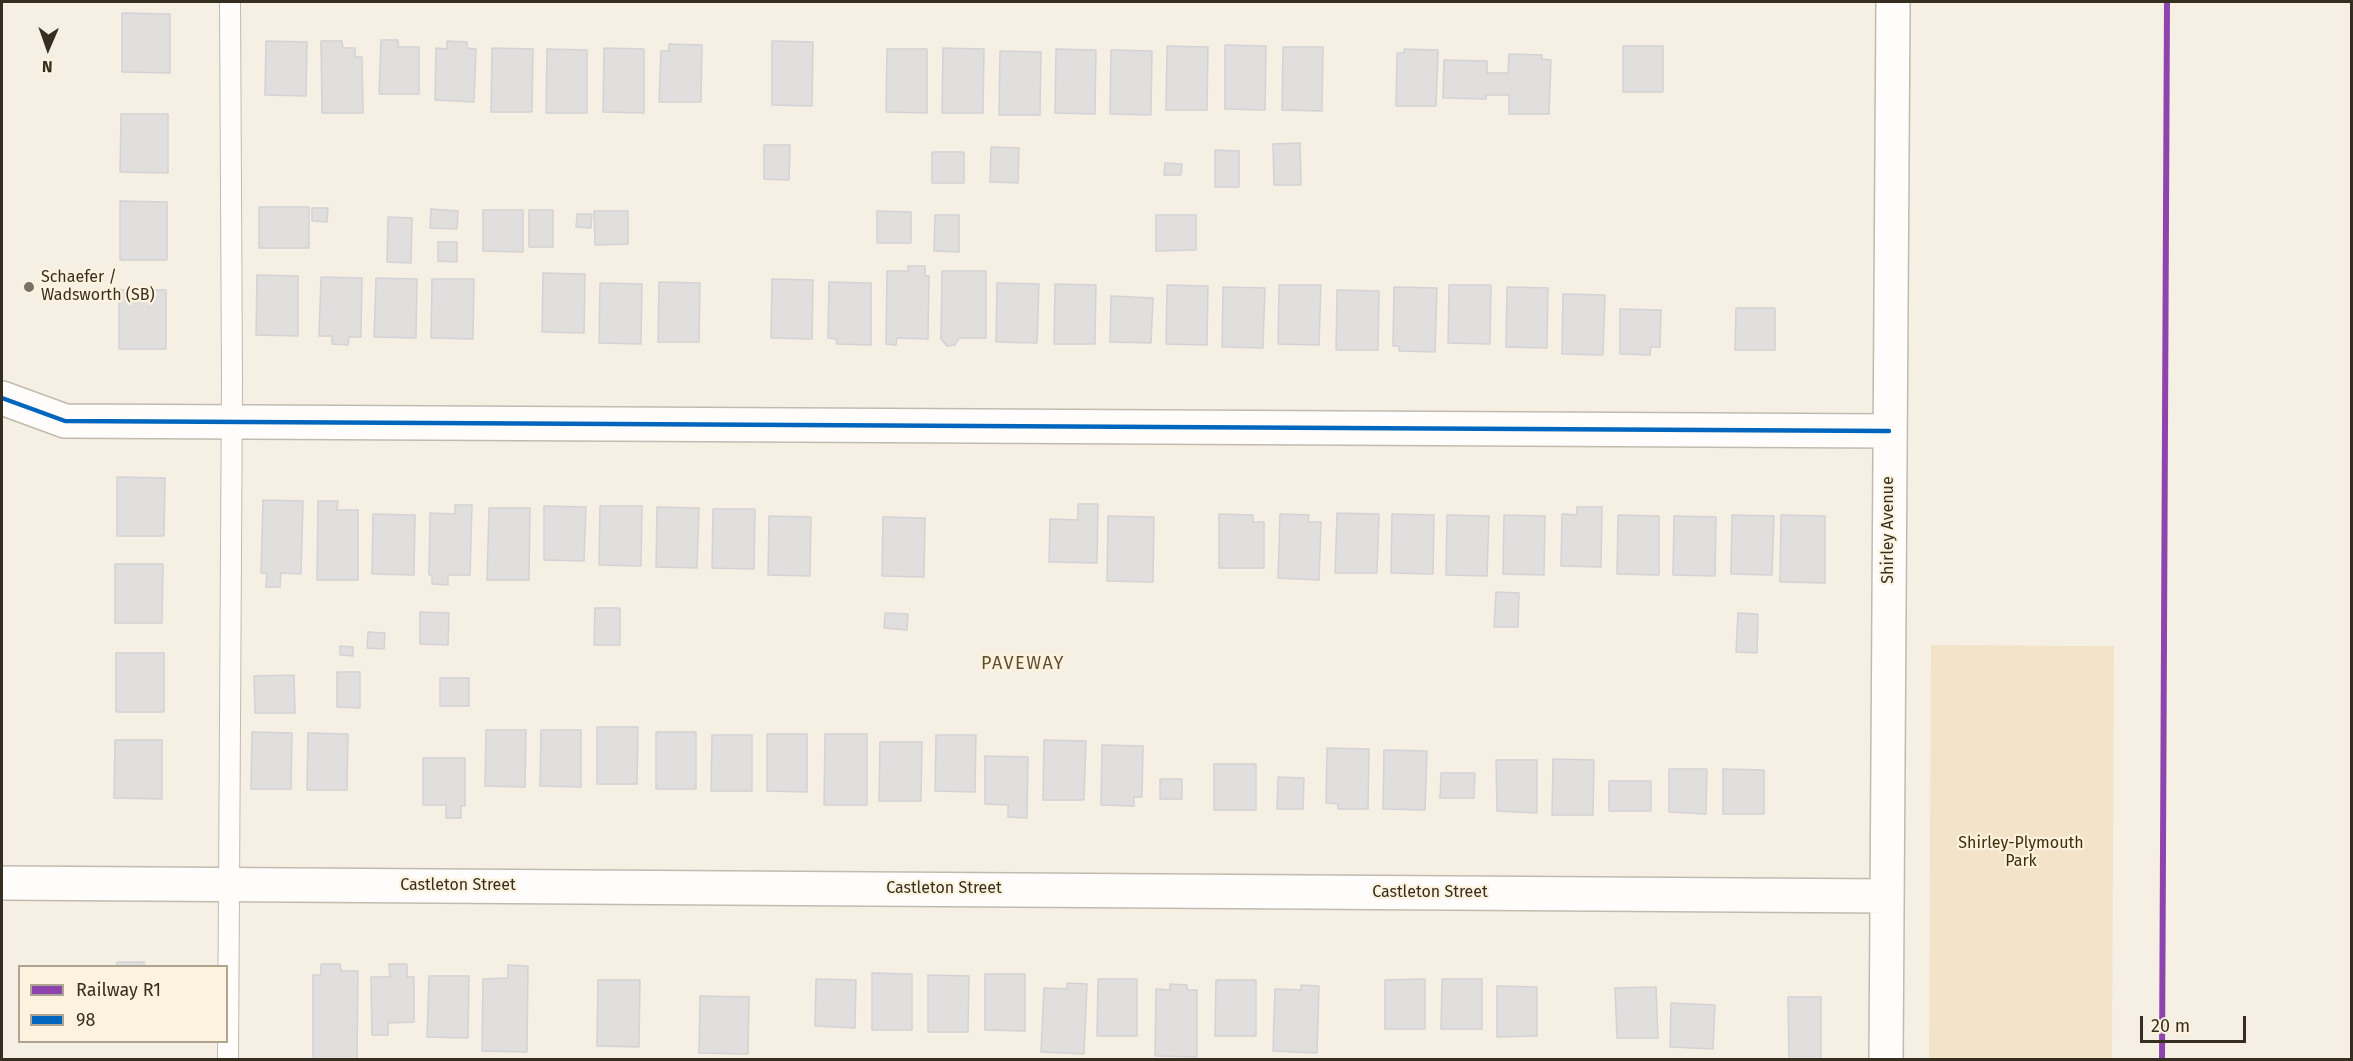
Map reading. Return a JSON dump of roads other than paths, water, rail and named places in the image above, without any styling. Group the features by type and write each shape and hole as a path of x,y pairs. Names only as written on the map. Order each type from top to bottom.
{"street":[{"name":"Shirley Avenue","path":"1886,1059 1893,2"},
{"path":"2,398 65,421 1889,431"},
{"name":"Castleton Street","path":"2,883 1886,896"}],"lane":[{"path":"228,1059 232,422 230,2"}],"rail line":[{"name":"R1","path":"2162,1060 2167,2"}],"place":[{"name":"Schaefer / Wadsworth (SB)","path":"29,287"}],"district":[{"name":"PAVEWAY","path":"1023,664"}],"park label":[{"name":"Shirley-Plymouth Park","path":"2021,853"}]}
